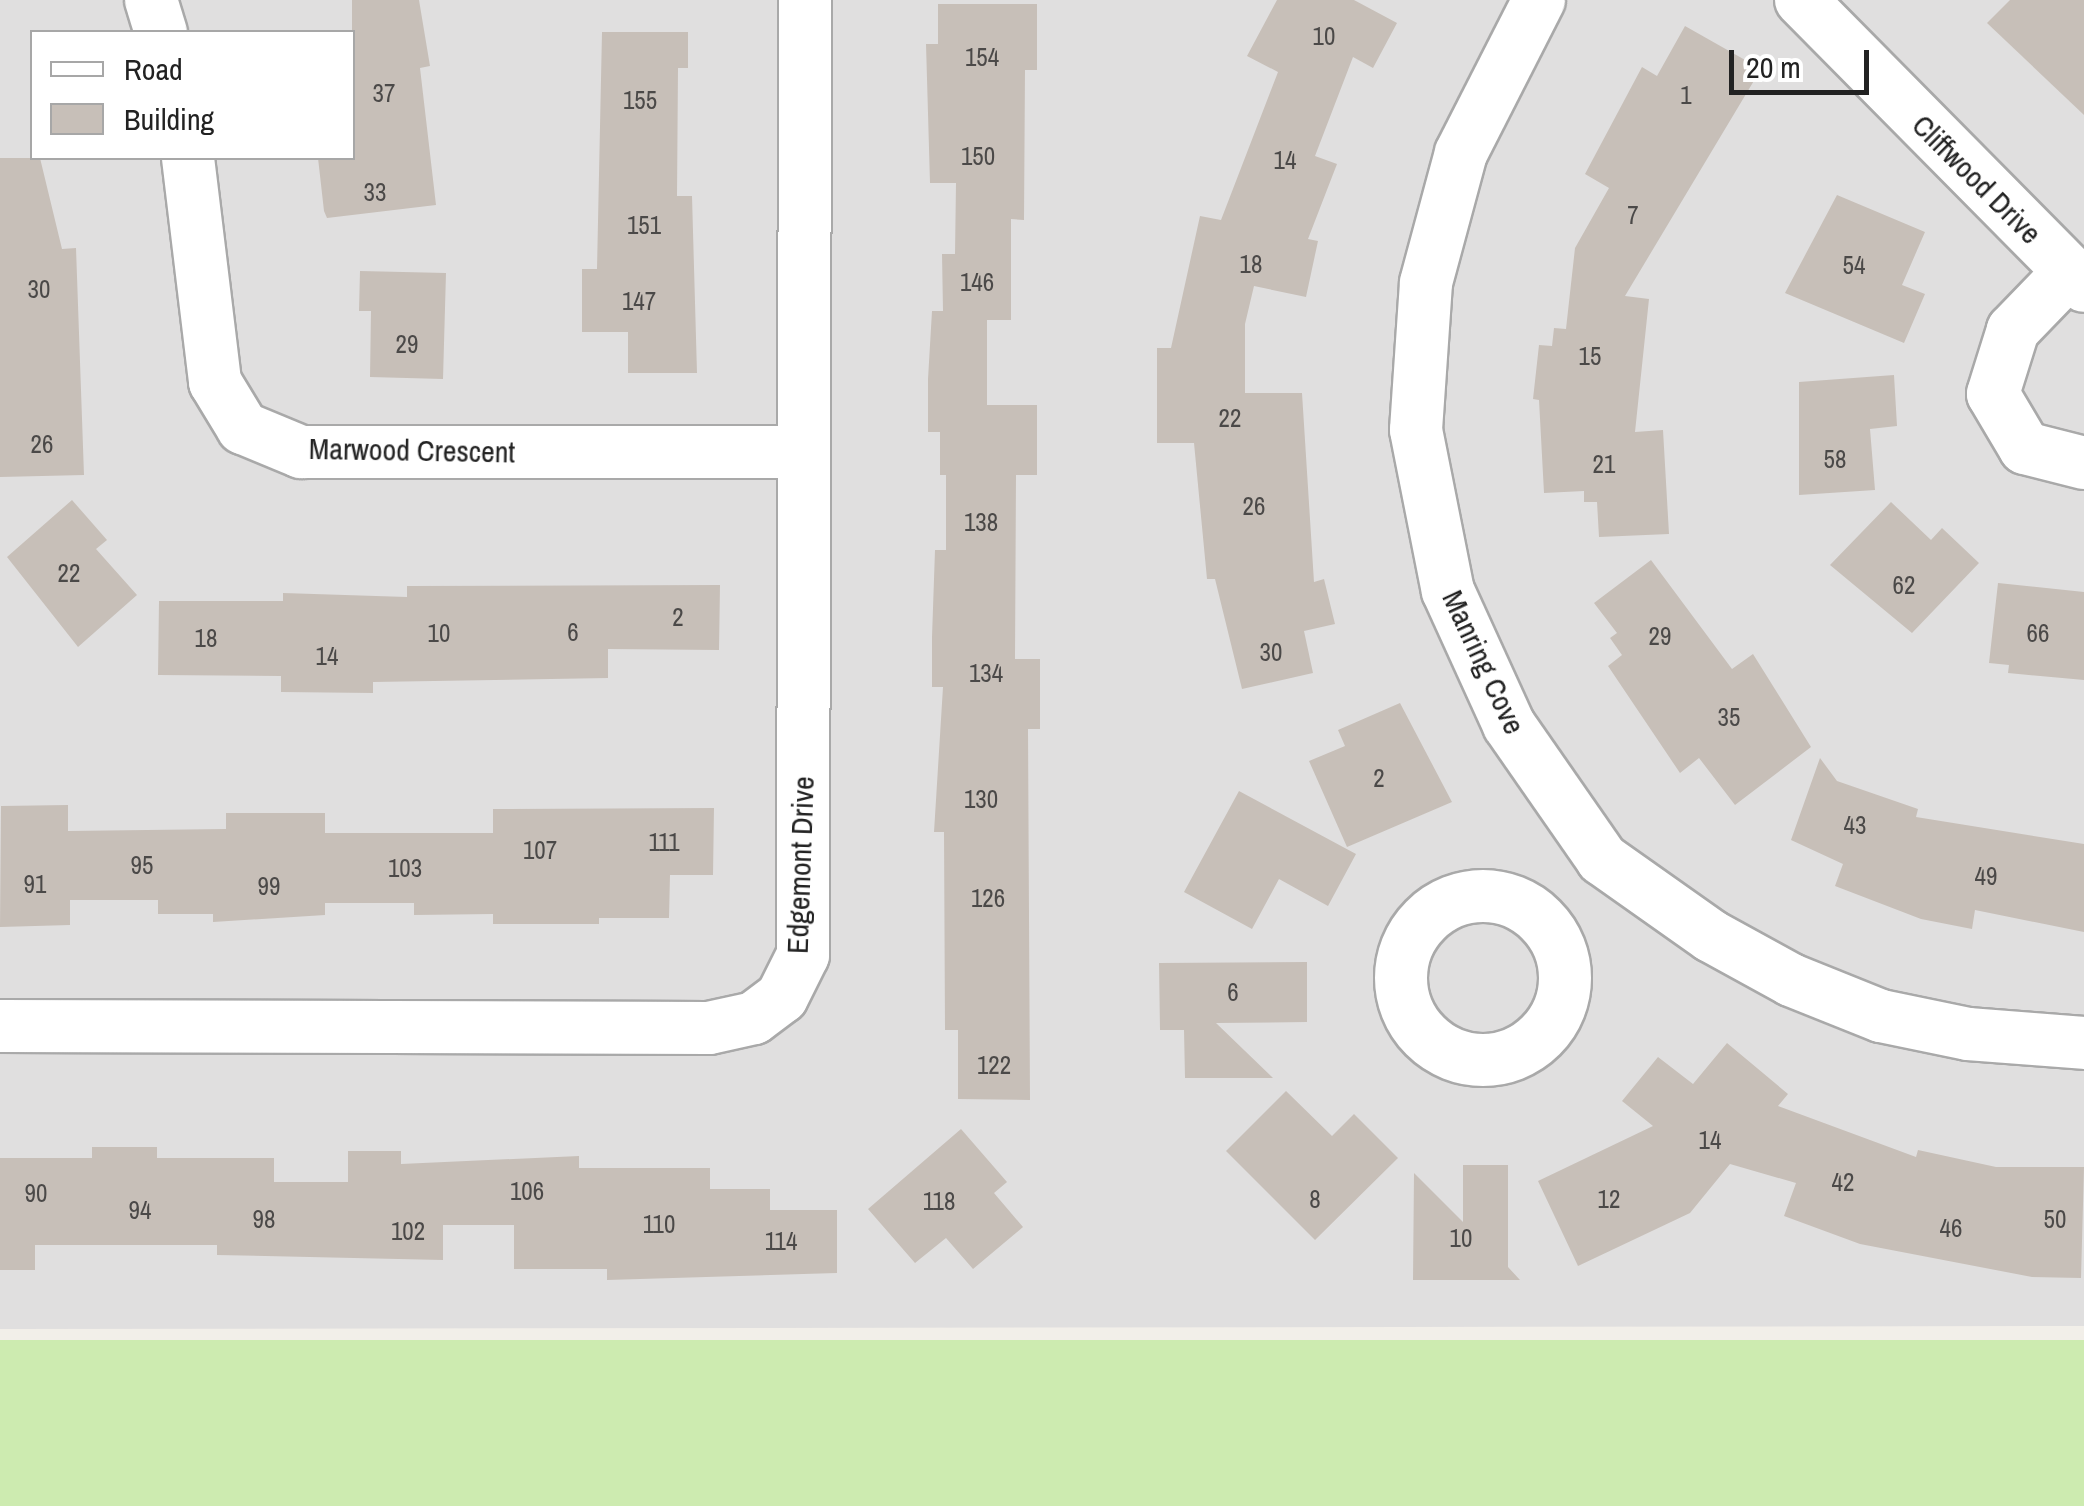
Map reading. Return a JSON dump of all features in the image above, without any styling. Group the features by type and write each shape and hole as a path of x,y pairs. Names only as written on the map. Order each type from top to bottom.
{"street":[{"path":"151,0 160,30"},
{"name":"Edgemont Drive","path":"0,1026 709,1028 754,1018 782,998 803,955 805,0"},
{"name":"Manring Cove","path":"1539,0 1461,153 1426,283 1416,430 1448,591 1509,726 1602,859 1728,945 1791,980 1881,1016 1968,1034 2084,1043"},
{"name":"Cliffwood Drive","path":"1801,0 2077,279 2013,330 1994,394 2025,448 2084,463"},
{"name":"Marwood Crescent","path":"188,160 215,382 243,428 301,452 804,452"},
{"path":"1542,920 1602,859"}],"shaded area":[{"path":"0,0 2084,0 2084,1326 0,1329"}],"green space":[{"path":"0,1340 2084,1340 2084,1506 0,1506"}],"building":[{"path":"352,0 419,0 430,66 420,68 436,205 327,218 318,160 355,160"},
{"path":"1277,0 1354,0 1397,23 1373,68 1353,57 1315,156 1337,164 1308,239 1318,241 1306,297 1254,286 1245,324 1245,393 1302,393 1314,582 1324,579 1335,624 1304,631 1313,673 1242,689 1215,579 1207,579 1194,443 1157,443 1157,348 1171,348 1200,216 1221,220 1278,72 1247,56"},
{"path":"2010,0 2084,0 2084,115 1987,23"},
{"path":"938,4 1037,4 1037,70 1025,70 1024,220 1011,219 1011,320 987,320 987,405 1037,405 1037,475 1016,475 1015,659 1040,659 1040,729 1028,729 1030,1100 958,1099 958,1030 945,1030 944,832 934,832 943,687 932,687 932,637 935,550 946,550 946,475 940,475 940,432 928,432 928,379 932,311 943,311 942,254 955,254 956,183 930,183 926,44 938,44"},
{"path":"1685,26 1761,69 1625,296 1649,299 1635,432 1663,430 1669,534 1599,537 1597,502 1584,502 1584,491 1544,493 1539,400 1533,399 1539,345 1552,346 1554,328 1566,329 1575,248 1609,188 1585,174 1642,67 1657,76"},
{"path":"602,32 688,32 688,68 678,68 677,196 692,196 697,373 628,373 628,332 582,332 582,269 597,269"},
{"path":"0,158 30,158 40,160 62,249 76,248 84,475 0,477"},
{"path":"1837,195 1925,232 1902,285 1925,294 1904,343 1785,293"},
{"path":"360,271 446,273 443,379 370,377 371,311 359,311"},
{"path":"1894,375 1897,426 1870,429 1875,490 1799,495 1799,382"},
{"path":"72,500 107,540 96,549 137,595 78,647 7,557"},
{"path":"1891,502 1931,540 1942,528 1979,563 1912,633 1830,565"},
{"path":"1651,560 1732,669 1753,654 1811,747 1735,805 1699,758 1680,773 1608,666 1622,655 1610,638 1617,633 1594,603"},
{"path":"1998,583 2084,592 2084,680 2008,673 2009,665 1989,663"},
{"path":"720,585 719,650 608,649 608,678 373,682 373,693 281,692 281,676 158,675 159,601 283,601 283,593 407,597 407,586"},
{"path":"1400,703 1452,802 1347,847 1309,761 1345,746 1338,730"},
{"path":"1820,758 1837,781 1918,809 1916,817 2084,844 2084,932 1975,910 1972,929 1921,919 1835,886 1843,864 1791,840"},
{"path":"1239,791 1356,854 1328,906 1279,879 1252,929 1184,892"},
{"path":"68,805 68,831 226,829 226,813 325,813 325,833 493,833 493,809 714,808 713,875 670,875 669,918 599,918 599,924 493,924 493,914 414,915 414,903 325,903 325,915 213,922 213,914 158,914 158,900 70,900 70,925 0,927 1,806"},
{"path":"1307,962 1307,1022 1216,1023 1273,1078 1185,1078 1184,1030 1160,1030 1159,963"},
{"path":"1727,1043 1788,1094 1778,1106 1916,1157 1918,1150 1996,1167 2084,1167 2081,1278 2032,1277 1860,1244 1784,1216 1796,1183 1730,1164 1690,1213 1578,1266 1538,1181 1653,1126 1622,1101 1658,1057 1693,1084"},
{"path":"1286,1091 1332,1136 1354,1114 1398,1158 1315,1240 1226,1151"},
{"path":"961,1129 1007,1182 994,1193 1023,1227 973,1269 946,1238 915,1263 868,1209"},
{"path":"92,1147 157,1147 157,1158 274,1158 274,1182 348,1182 348,1151 401,1151 401,1164 579,1156 579,1168 710,1168 710,1189 770,1189 770,1210 837,1210 837,1273 607,1280 607,1269 514,1269 514,1225 443,1225 443,1260 217,1255 217,1245 35,1245 35,1270 0,1270 0,1158 92,1158"},
{"path":"1463,1165 1508,1165 1508,1267 1520,1280 1413,1280 1414,1173 1463,1222"}]}
